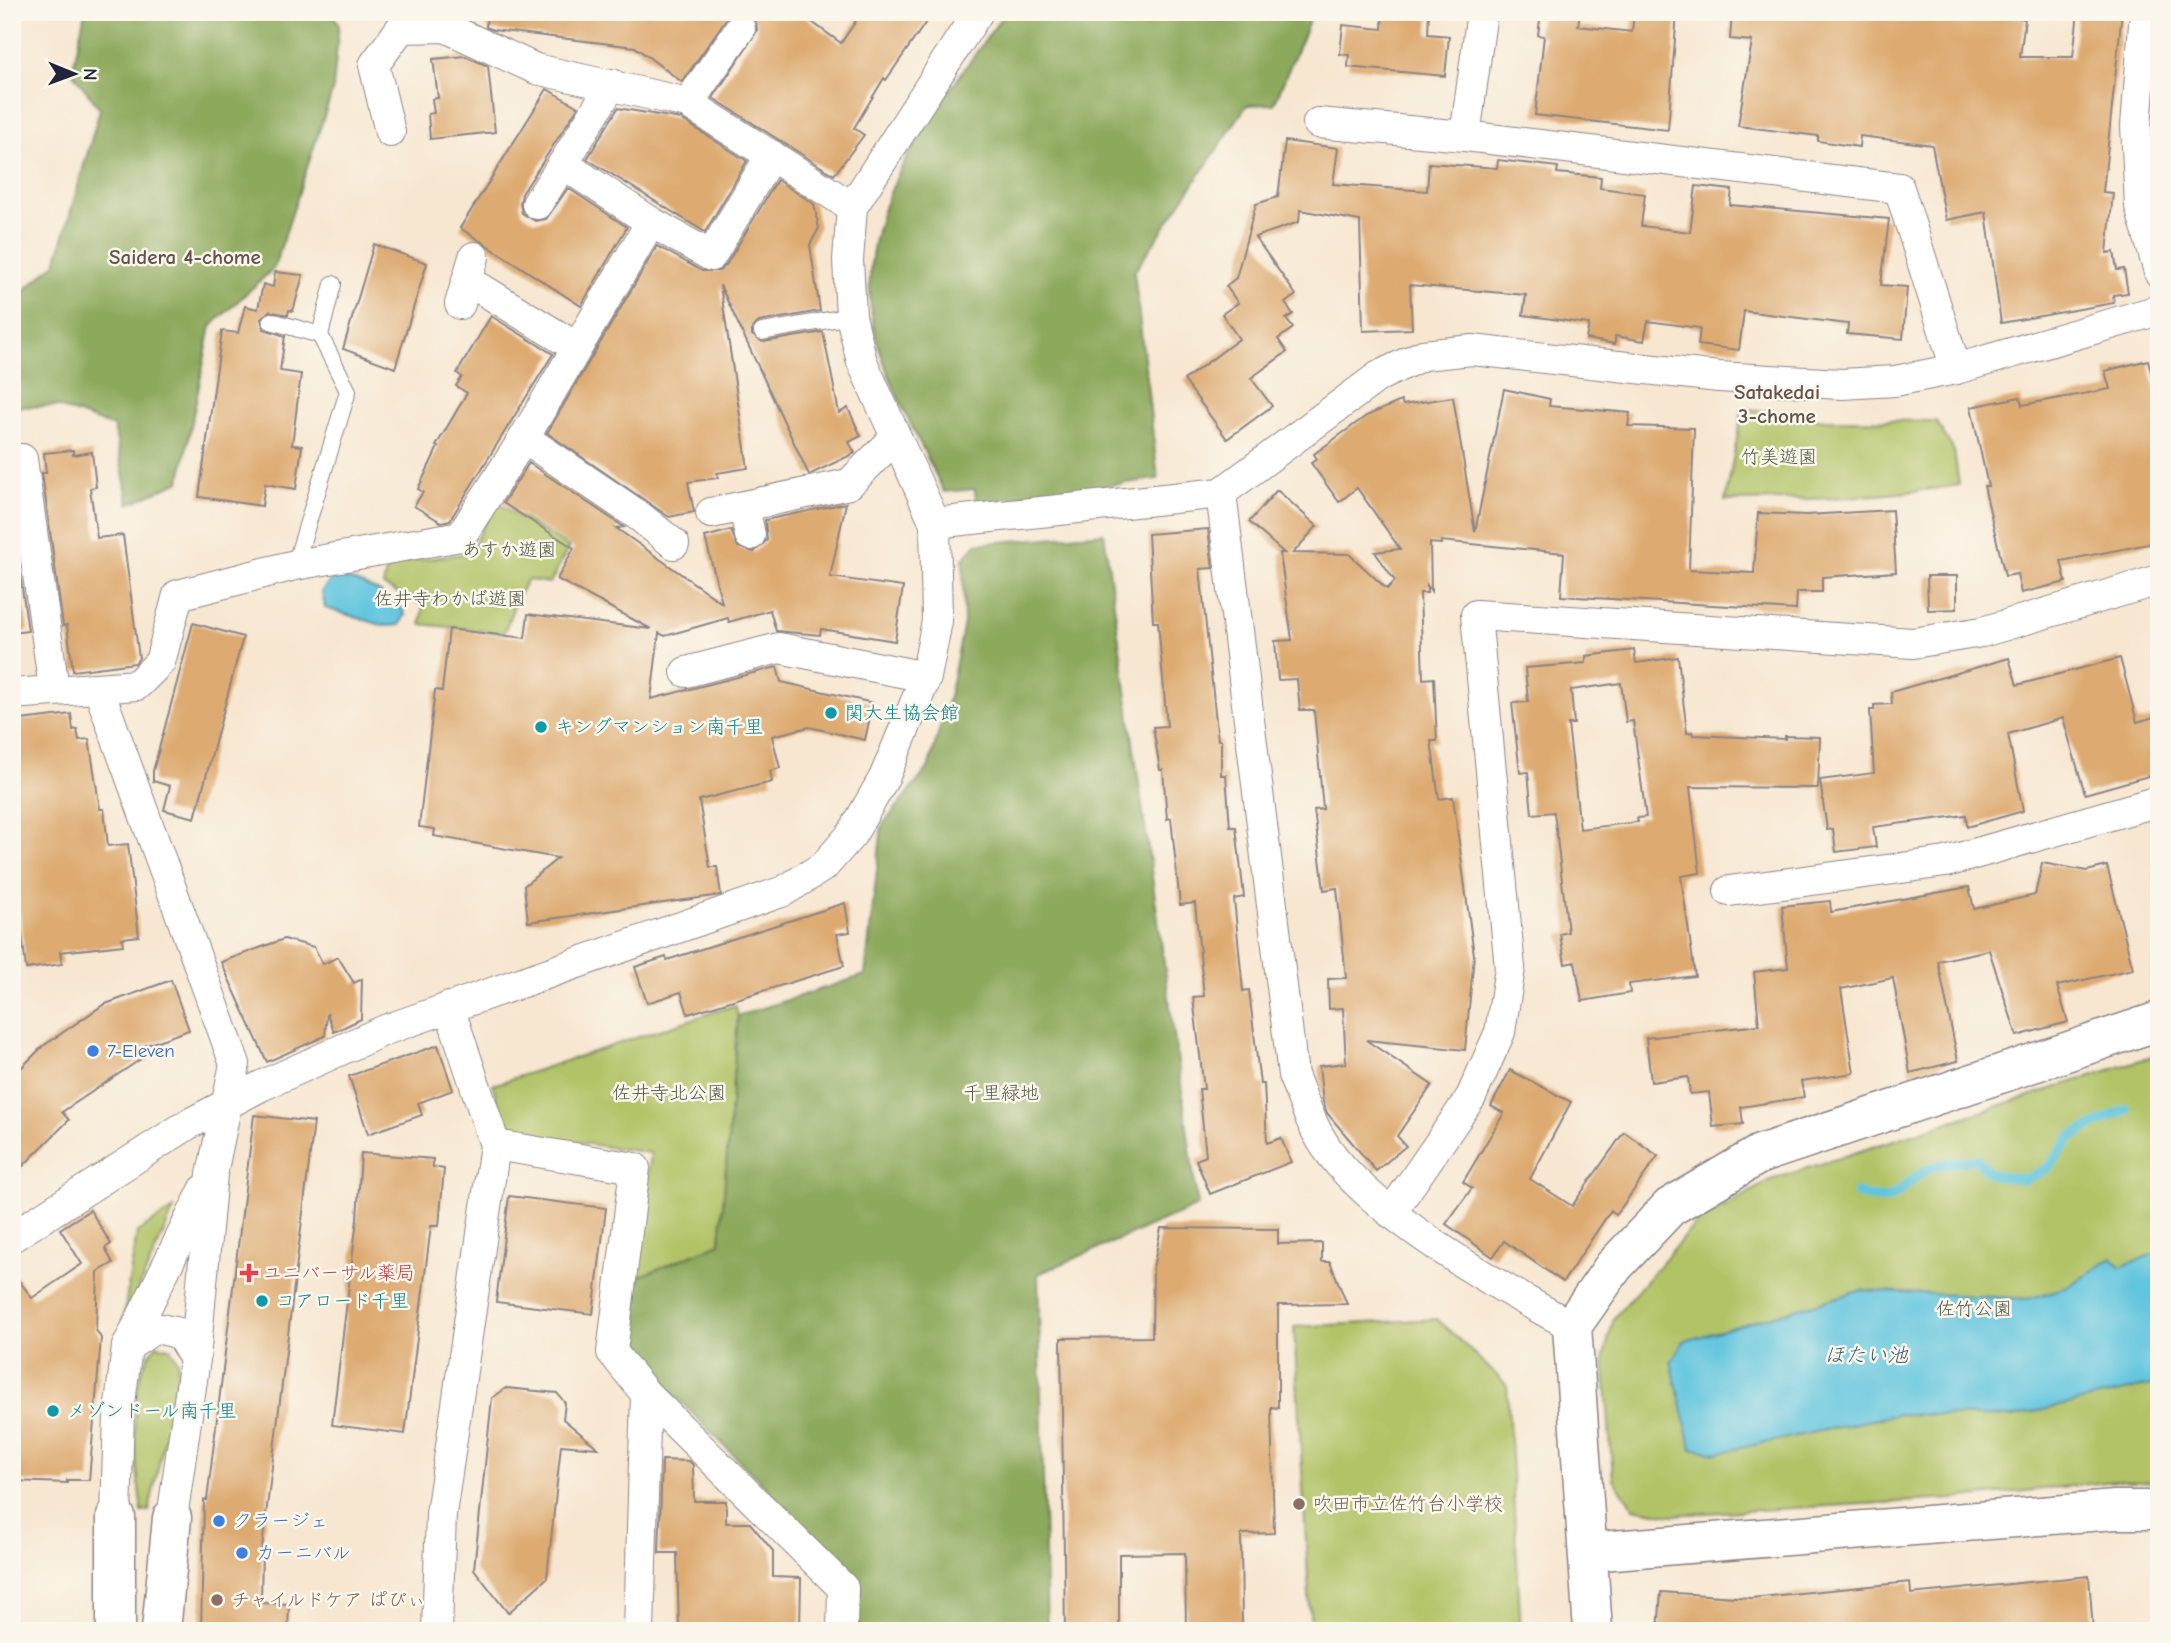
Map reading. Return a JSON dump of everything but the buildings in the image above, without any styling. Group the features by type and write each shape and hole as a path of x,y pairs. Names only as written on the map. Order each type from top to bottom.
{"street":[{"path":"1465,136 1482,12"},
{"path":"2145,12 2137,139 2140,206 2159,272"},
{"path":"12,1237 225,1104 385,1030 784,891 824,866 852,834 884,778 926,677 937,621 935,523 862,362 851,316 848,260 852,207 964,18"},
{"path":"390,132 374,65 401,28 445,27 536,69 688,103 852,207"},
{"path":"688,103 740,29"},
{"path":"537,204 612,84"},
{"path":"1318,123 1465,136 1899,188 1956,369"},
{"path":"563,164 651,222 711,256 771,155"},
{"path":"12,694 54,689 99,690 137,685 160,662 178,594 295,565 461,536 524,438 651,222"},
{"path":"467,280 576,347"},
{"path":"935,523 1221,493 1379,376 1423,355 1472,350 1720,377 1842,384 1895,382 1956,369 2159,310"},
{"path":"711,513 747,521 849,484 896,437"},
{"path":"524,438 639,516 674,544"},
{"path":"12,460 22,459 54,689"},
{"path":"1221,493 1293,1075 1318,1136 1351,1177 1391,1213 1519,1298 1572,1326"},
{"path":"1391,1213 1471,1097 1500,1032 1510,968 1476,615 1913,643 1982,632 2159,580"},
{"path":"686,672 779,648 926,677"},
{"path":"99,690 235,1064 212,1174 195,1359 172,1518 161,1631"},
{"path":"1729,891 1946,862 2159,801"},
{"path":"437,1631 441,1514 495,1145 449,1007"},
{"path":"1593,1631 1572,1326 1614,1266 1670,1207 1760,1154 2159,1021"},
{"path":"495,1145 635,1168 612,1352 646,1394 843,1588 842,1631"},
{"path":"116,1631 119,1412 127,1347 212,1174"},
{"path":"127,1347 155,1328 179,1333 195,1359"},
{"path":"639,1631 646,1394"},
{"path":"1588,1552 2115,1510 2159,1510"}],"lane":[{"path":"295,565 348,391 320,335 333,284"},
{"path":"762,332 851,316"},
{"path":"271,321 320,335"}],"green space":[{"path":"85,12 332,12 339,24 333,89 274,268 211,326 180,481 129,504 114,427 56,406 12,407 12,301 56,263 100,109 72,72"},
{"path":"1005,12 1313,12 1274,104 1247,105 1134,272 1158,479 976,502 975,489 944,492 901,404 880,351 870,303 872,257 882,212 924,129"},
{"name":"竹美遊園","path":"1743,408 1825,420 1936,421 1954,451 1959,485 1872,496 1725,501"},
{"path":"496,502 569,547 550,583 527,580 516,600 504,633 421,624 423,605 383,586 388,564 469,553"},
{"name":"千里緑地","path":"1104,533 1198,1206 1038,1274 1047,1631 857,1631 859,1581 628,1349 636,1278 720,1243 738,1016 865,975 882,826 928,768 949,697 964,623 963,559 976,544"},
{"name":"佐井寺北公園","path":"735,1005 738,1016 720,1244 636,1278 651,1153 522,1134 503,1125 493,1085"},
{"name":"佐竹公園","path":"2159,1054 2159,1483 2116,1481 1952,1499 1671,1515 1634,1508 1613,1479 1604,1356 1614,1318 1695,1224 1771,1180"},
{"path":"174,1209 122,1326 137,1232"},
{"path":"1437,1319 1507,1385 1521,1631 1311,1631 1294,1327"},
{"path":"157,1345 170,1348 178,1361 177,1379 149,1511 142,1512 135,1448 136,1400 147,1360"}],"water":[{"path":"333,577 362,584 393,601 405,614 400,625 385,626 325,608 322,591"},
{"name":"ほたい池","path":"2159,1252 2159,1383 2013,1417 1899,1414 1717,1453 1692,1449 1671,1362 1684,1341 1863,1290 2028,1299 2067,1287 2112,1258 2120,1267"}],"waterway":[{"path":"1857,1193 1872,1198 1892,1197 1913,1179 1933,1167 1976,1159 1991,1174 2024,1180 2048,1168 2072,1136 2127,1109"}],"place":[{"name":"関大生協会館","path":"831,713"},
{"name":"キングマンション南千里","path":"541,727"},
{"name":"7-Eleven","path":"93,1051"},
{"name":"ユニバーサル薬局","path":"249,1273"},
{"name":"コアロード千里","path":"262,1301"},
{"name":"メゾンドール南千里","path":"53,1411"},
{"name":"吹田市立佐竹台小学校","path":"1299,1504"},
{"name":"クラージェ","path":"219,1521"},
{"name":"カーニバル","path":"242,1553"},
{"name":"チャイルドケア ぱぴぃ","path":"217,1600"}],"district":[{"name":"Saidera 4-chome","path":"185,257"},
{"name":"Satakedai 3-chome","path":"1777,404"}],"park label":[{"name":"あすか遊園","path":"509,550"},
{"name":"佐井寺わかば遊園","path":"450,599"}]}
